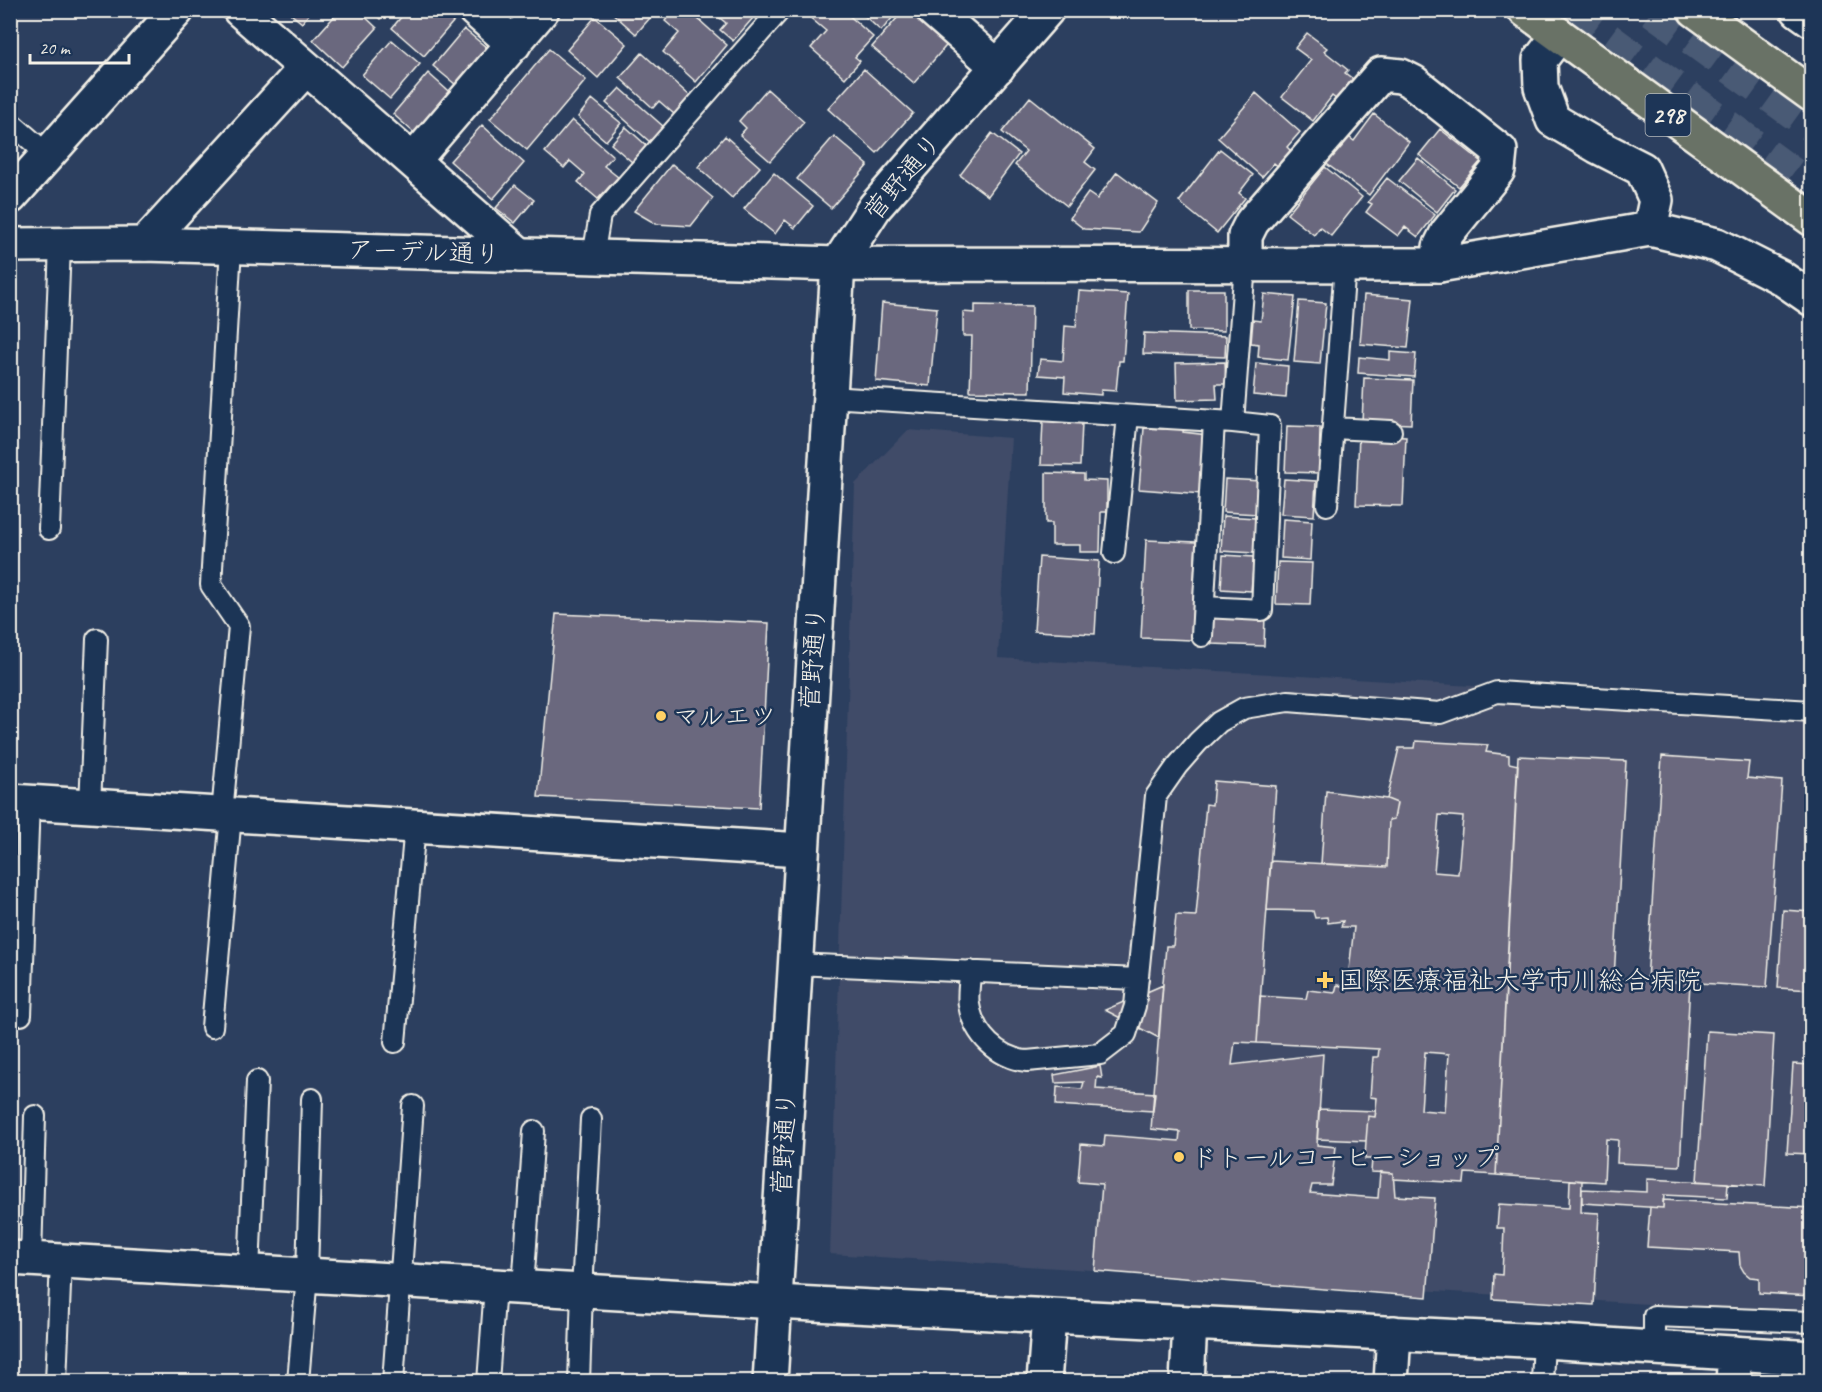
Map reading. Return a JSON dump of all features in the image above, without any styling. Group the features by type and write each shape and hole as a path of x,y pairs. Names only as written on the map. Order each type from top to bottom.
{"highway":[{"name":"298","path":"1526,10 1812,219"},
{"path":"1695,10 1812,95"}],"street":[{"path":"10,197 177,10"},
{"path":"240,10 520,255"},
{"path":"475,10 514,44"},
{"path":"413,161 542,10"},
{"path":"933,10 998,67"},
{"name":"菅野通り","path":"770,1382 838,264 875,207 1047,10"},
{"path":"1798,10 1812,20"},
{"path":"1559,35 1540,60 1541,87 1553,120 1642,169 1656,200 1650,229 1717,245 1780,277 1812,299"},
{"path":"145,244 306,68"},
{"path":"1245,264 1245,236 1252,222 1381,74 1401,76 1413,82 1500,151 1498,170 1447,233 1440,247 1439,265"},
{"name":"アーデル通り","path":"10,245 145,244 838,264 1439,265 1650,229"},
{"path":"20,802 801,850"},
{"path":"34,1259 776,1302 1544,1341 1654,1348 1734,1367 1812,1358"},
{"path":"1044,1382 1048,1316"},
{"path":"1187,1382 1190,1323"},
{"path":"1391,1382 1394,1333"}],"lane":[{"path":"593,257 600,215 780,10"},
{"path":"10,122 48,155"},
{"path":"49,529 60,245"},
{"path":"212,1028 239,626 211,585 231,247"},
{"path":"1202,636 1224,421 1245,264"},
{"path":"1327,505 1345,264"},
{"path":"829,397 1224,421 1270,426 1262,610 1204,607"},
{"path":"1114,553 1128,416"},
{"path":"1333,428 1391,431"},
{"path":"90,806 98,639"},
{"path":"970,971 969,1005 978,1030 996,1050 1016,1060 1028,1061 1100,1054 1126,1034 1135,1006 1156,796 1177,766 1198,742 1219,722 1244,708 1288,701 1440,713 1497,692 1812,711"},
{"path":"20,802 21,1015"},
{"path":"395,1042 415,826"},
{"path":"794,963 1138,979"},
{"path":"249,1272 257,1081"},
{"path":"298,1382 307,1275 312,1099"},
{"path":"393,1382 414,1106"},
{"path":"35,1116 34,1259 56,1382"},
{"path":"579,1382 591,1119"},
{"path":"488,1382 509,1286 534,1131"},
{"path":"1654,1348 1654,1316 1812,1322"},
{"path":"1542,1382 1544,1341"}],"shaded area":[{"name":"国際医療福祉大学市川総合病院","path":"908,430 1011,438 998,658 1811,706 1811,1314 830,1254 855,484"}],"building":[{"path":"286,10 312,10 302,23"},
{"path":"340,10 358,10 377,28 342,67 313,40"},
{"path":"370,10 387,10 380,19"},
{"path":"407,10 454,10 459,15 424,56 392,28"},
{"path":"609,10 657,10 636,34"},
{"path":"674,10 688,10 727,45 696,82 663,52 679,33 665,21"},
{"path":"718,10 760,10 733,41 720,30 726,23 715,14"},
{"path":"811,10 843,10 873,37 855,57 860,61 845,78 811,48 826,31 807,15"},
{"path":"858,10 899,10 881,31"},
{"path":"904,10 917,10 951,40 914,83 872,47"},
{"path":"595,17 627,44 598,78 567,50"},
{"path":"464,29 492,52 461,89 433,66"},
{"path":"1307,33 1327,48 1324,51 1348,70 1345,73 1353,79 1337,100 1332,96 1313,121 1282,97 1311,60 1295,48"},
{"path":"392,40 420,64 390,99 362,75"},
{"path":"549,49 586,80 527,150 490,119"},
{"path":"642,53 690,96 674,114 659,101 653,108 620,78"},
{"path":"864,69 913,113 877,153 828,109"},
{"path":"428,73 456,98 421,139 393,114"},
{"path":"620,88 664,127 650,142 606,103"},
{"path":"767,89 804,122 770,161 740,135 746,128 739,121"},
{"path":"1256,93 1300,132 1287,147 1294,154 1281,169 1274,163 1262,177 1218,138"},
{"path":"1030,97 1095,149 1085,162 1095,170 1067,206 1015,165 1026,151 1002,132"},
{"path":"592,99 621,123 606,141 578,117"},
{"path":"1374,114 1409,142 1369,195 1324,162 1345,134 1354,141"},
{"path":"572,120 613,156 604,166 618,177 598,199 578,182 585,174 570,161 564,168 545,152"},
{"path":"482,125 524,163 493,199 450,161"},
{"path":"626,127 647,146 632,162 611,144"},
{"path":"1440,129 1481,161 1459,187 1419,155"},
{"path":"992,133 1019,154 988,196 960,175"},
{"path":"725,136 760,167 732,198 698,167"},
{"path":"834,136 868,165 831,208 797,179"},
{"path":"1220,149 1253,175 1239,193 1245,198 1217,233 1179,202"},
{"path":"1418,158 1455,189 1437,212 1399,181"},
{"path":"672,164 713,198 691,226 656,224 634,211"},
{"path":"1325,167 1362,197 1331,236 1320,227 1314,235 1287,214"},
{"path":"1117,172 1158,203 1139,232 1084,229 1070,218 1088,193 1097,199"},
{"path":"774,173 813,206 795,228 785,220 775,234 744,209"},
{"path":"1387,178 1435,215 1418,237 1405,227 1398,236 1366,212 1372,204 1368,202"},
{"path":"515,185 534,200 515,223 496,208"},
{"path":"1189,290 1224,290 1224,331 1189,330"},
{"path":"1079,291 1128,294 1123,361 1119,361 1116,391 1101,390 1101,395 1064,392 1065,377 1038,375 1040,359 1063,361 1065,326 1076,327"},
{"path":"1264,294 1295,297 1288,360 1258,357 1259,344 1251,343 1253,320 1261,321"},
{"path":"1364,295 1413,299 1408,348 1360,344"},
{"path":"1299,301 1326,303 1320,364 1294,362"},
{"path":"882,303 937,308 930,386 876,381"},
{"path":"975,305 1032,306 1030,392 970,391 972,336 963,336 963,312 975,313"},
{"path":"1144,333 1226,336 1225,357 1143,354"},
{"path":"1390,352 1416,354 1414,377 1358,373 1359,357 1390,360"},
{"path":"1225,362 1226,384 1216,384 1217,399 1177,400 1176,363"},
{"path":"1256,363 1288,366 1286,398 1253,395"},
{"path":"1364,378 1413,380 1411,424 1362,422"},
{"path":"1043,421 1082,423 1080,466 1041,465"},
{"path":"1165,424 1184,425 1183,432 1208,435 1202,494 1139,489 1144,428 1164,429"},
{"path":"1287,426 1320,427 1319,473 1285,472"},
{"path":"1359,435 1406,437 1403,506 1356,505"},
{"path":"1046,473 1084,474 1084,480 1107,481 1107,512 1101,512 1100,552 1080,552 1080,545 1052,545 1052,523 1046,523"},
{"path":"1225,479 1261,481 1258,514 1223,512"},
{"path":"1284,479 1316,481 1314,516 1281,514"},
{"path":"1223,516 1256,518 1254,553 1221,551"},
{"path":"1283,519 1312,521 1310,560 1281,558"},
{"path":"1146,540 1196,542 1191,640 1141,638"},
{"path":"1223,555 1254,557 1251,591 1221,589"},
{"path":"1039,557 1099,561 1095,634 1034,631"},
{"path":"1278,562 1312,563 1310,605 1276,604"},
{"path":"556,614 769,623 759,808 538,797"},
{"path":"1213,614 1265,616 1264,646 1212,644"},
{"path":"1416,741 1488,745 1486,752 1509,755 1509,763 1518,765 1496,1175 1465,1173 1464,1183 1393,1179 1393,1173 1371,1172 1372,1159 1365,1159 1366,1141 1368,1116 1375,1117 1377,1098 1370,1097 1373,1057 1378,1057 1379,1049 1257,1043 1260,996 1306,999 1308,990 1335,993 1337,985 1347,987 1354,927 1341,927 1343,921 1328,923 1327,917 1315,918 1313,911 1267,910 1271,861 1387,867 1389,820 1394,819 1397,803 1387,799 1399,748 1415,748","holes":["1439,815 1463,817 1458,874 1434,872","1425,1052 1449,1054 1445,1112 1421,1110"]},
{"path":"1518,756 1626,761 1614,979 1690,983 1680,1166 1617,1163 1618,1140 1606,1139 1604,1182 1496,1175"},
{"path":"1662,756 1749,762 1747,778 1782,781 1767,987 1647,980"},
{"path":"1214,781 1276,786 1257,1043 1235,1042 1232,1065 1323,1054 1317,1145 1336,1147 1331,1185 1312,1185 1310,1193 1378,1198 1380,1172 1393,1173 1395,1196 1435,1198 1427,1297 1095,1271 1102,1184 1078,1182 1081,1144 1104,1146 1105,1135 1179,1141 1180,1132 1151,1129 1166,946 1173,946 1176,915 1196,916 1206,804 1212,805"},
{"path":"1326,791 1387,799 1397,803 1394,819 1389,820 1387,867 1321,864"},
{"path":"1783,910 1812,912 1812,990 1778,988"},
{"path":"1163,985 1159,1038 1105,1010"},
{"path":"1707,1031 1774,1035 1765,1186 1697,1181"},
{"path":"1793,1064 1812,1065 1812,1154 1787,1153"},
{"path":"1100,1066 1102,1078 1097,1077 1096,1089 1155,1093 1153,1111 1056,1105 1057,1087 1082,1089 1084,1082 1055,1083 1054,1075"},
{"path":"1319,1109 1376,1111 1375,1117 1368,1116 1366,1141 1317,1139"},
{"path":"1647,1179 1728,1183 1727,1198 1664,1195 1663,1208 1582,1203 1582,1189 1647,1192"},
{"path":"1570,1180 1582,1181 1581,1212 1599,1213 1594,1305 1493,1299 1494,1274 1502,1275 1504,1228 1497,1228 1499,1204 1569,1208"},
{"path":"1663,1200 1812,1208 1812,1296 1759,1293 1759,1278 1750,1277 1744,1272 1740,1265 1739,1252 1647,1247 1650,1207 1663,1208"}],"tunnel":[{"path":"1568,10 1812,188"},
{"path":"1652,10 1812,126"}],"place":[{"name":"マルエツ","path":"661,716"},
{"name":"国際医療福祉大学市川総合病院","path":"1325,980"},
{"name":"ドトールコーヒーショップ","path":"1179,1157"}]}
